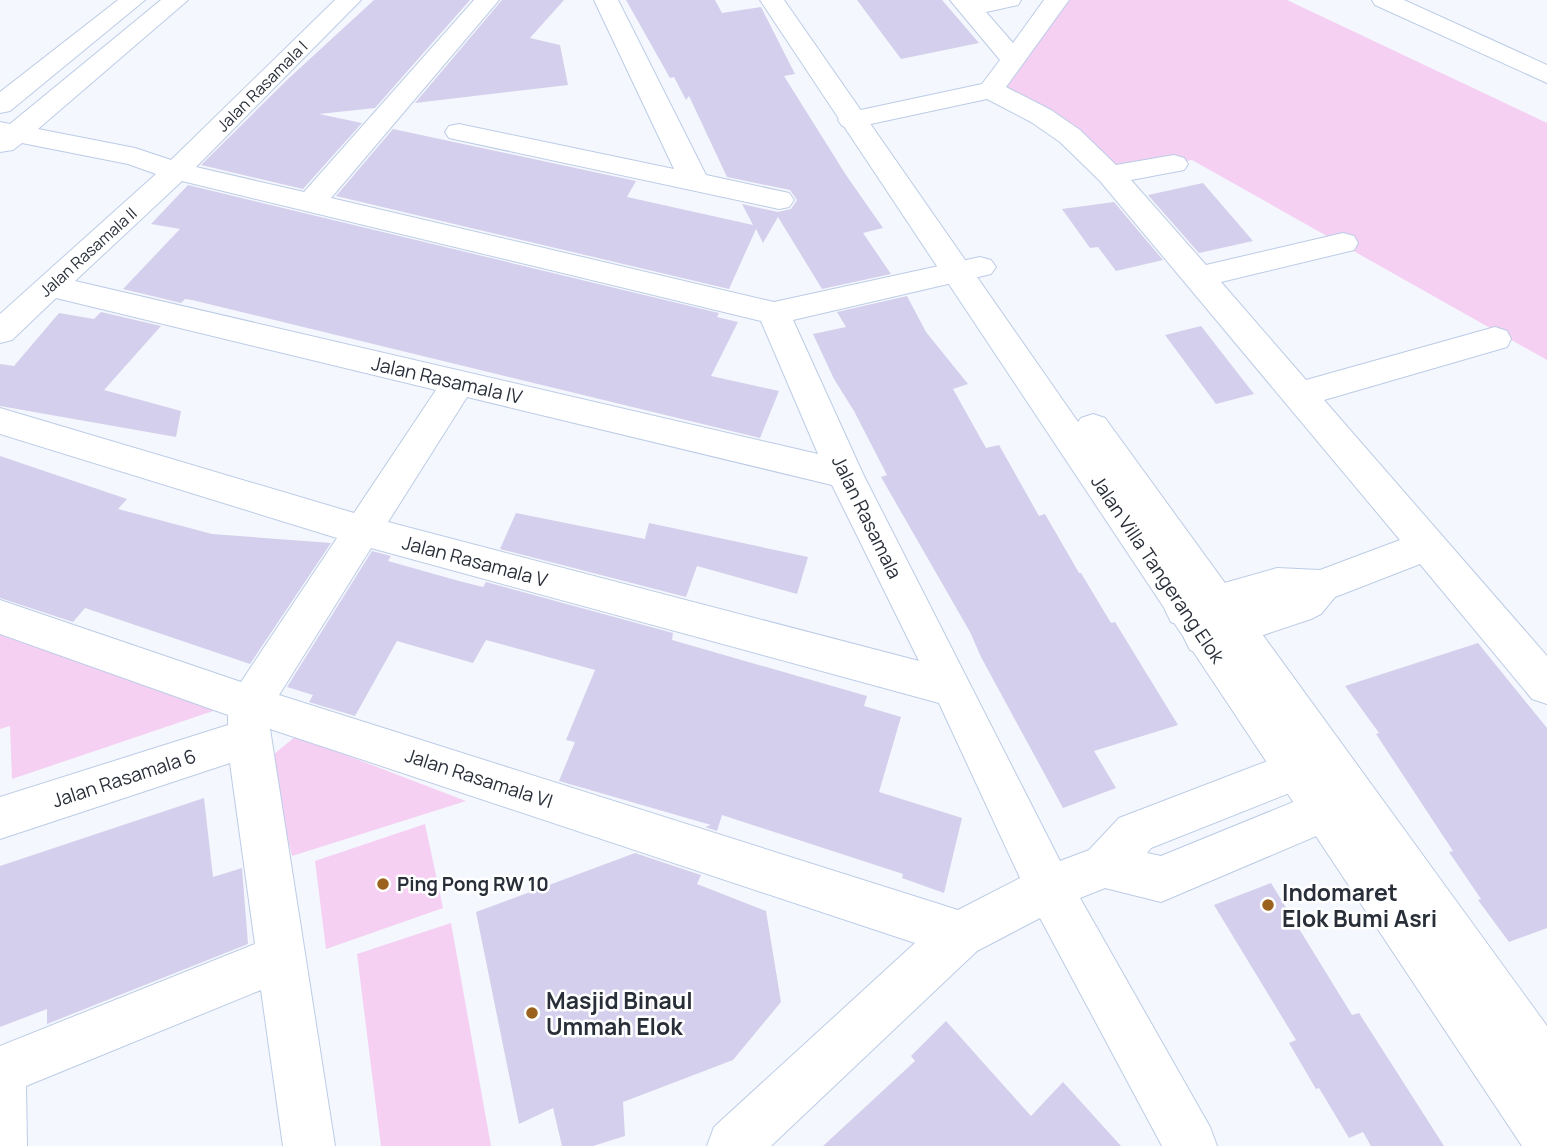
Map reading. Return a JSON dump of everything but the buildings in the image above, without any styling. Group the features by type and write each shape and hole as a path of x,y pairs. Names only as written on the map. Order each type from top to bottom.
{"street":[{"path":"5,136 176,0"},
{"name":"Jalan Rasamala I","path":"176,172 349,0"},
{"path":"310,204 487,0"},
{"path":"606,0 695,182"},
{"name":"Jalan Villa Tangerang Elok","path":"772,0 863,118 1338,804 1547,1137"},
{"name":"Jalan Villa Tangerang Elok","path":"796,0 863,118"},
{"path":"965,4 1009,0"},
{"path":"991,90 1057,0"},
{"path":"1384,0 1547,75"},
{"path":"0,106 121,1"},
{"path":"965,4 1013,59"},
{"path":"863,118 991,90 1041,116 1070,136 1110,175 1199,277 1425,546 1547,686"},
{"path":"459,132 779,200"},
{"path":"5,136 135,157 176,172 774,313 969,269"},
{"path":"1110,175 1174,164"},
{"name":"Jalan Rasamala II","path":"0,332 176,172"},
{"path":"1199,277 1343,243"},
{"name":"Jalan Rasamala IV","path":"50,286 845,474"},
{"name":"Jalan Rasamala","path":"774,313 845,474 953,688 1049,888 1188,1144"},
{"path":"1300,394 1495,339"},
{"path":"309,1146 249,721 363,531 458,383"},
{"name":"Jalan Rasamala V","path":"0,421 363,531 953,688"},
{"path":"1211,619 1297,607 1321,586 1425,546"},
{"name":"Jalan Rasamala VI","path":"0,617 249,721 960,934"},
{"name":"Jalan Rasamala 6","path":"0,818 249,721"},
{"path":"733,1146 960,934 1049,888 1105,866 1135,833 1310,764"},
{"path":"1105,866 1161,878 1338,804"},
{"name":"Jalan Villa Tangerang Elok","path":"1338,804 1547,1069"},
{"path":"1,1146 0,1071 281,958"}],"shaded area":[{"path":"1057,0 1287,0 1547,123 1547,360 1192,160 1110,175 991,90"},
{"path":"0,633 219,709 12,779 10,726 0,729"},
{"path":"296,736 466,801 292,856 268,759"},
{"path":"425,824 443,908 326,949 315,861"},
{"path":"451,923 491,1146 381,1146 357,954"}],"place":[{"name":"Ping Pong RW 10","path":"383,884"},
{"name":"Indomaret Elok Bumi Asri","path":"1268,905"},
{"name":"Masjid Binaul Ummah Elok","path":"532,1013"}]}
